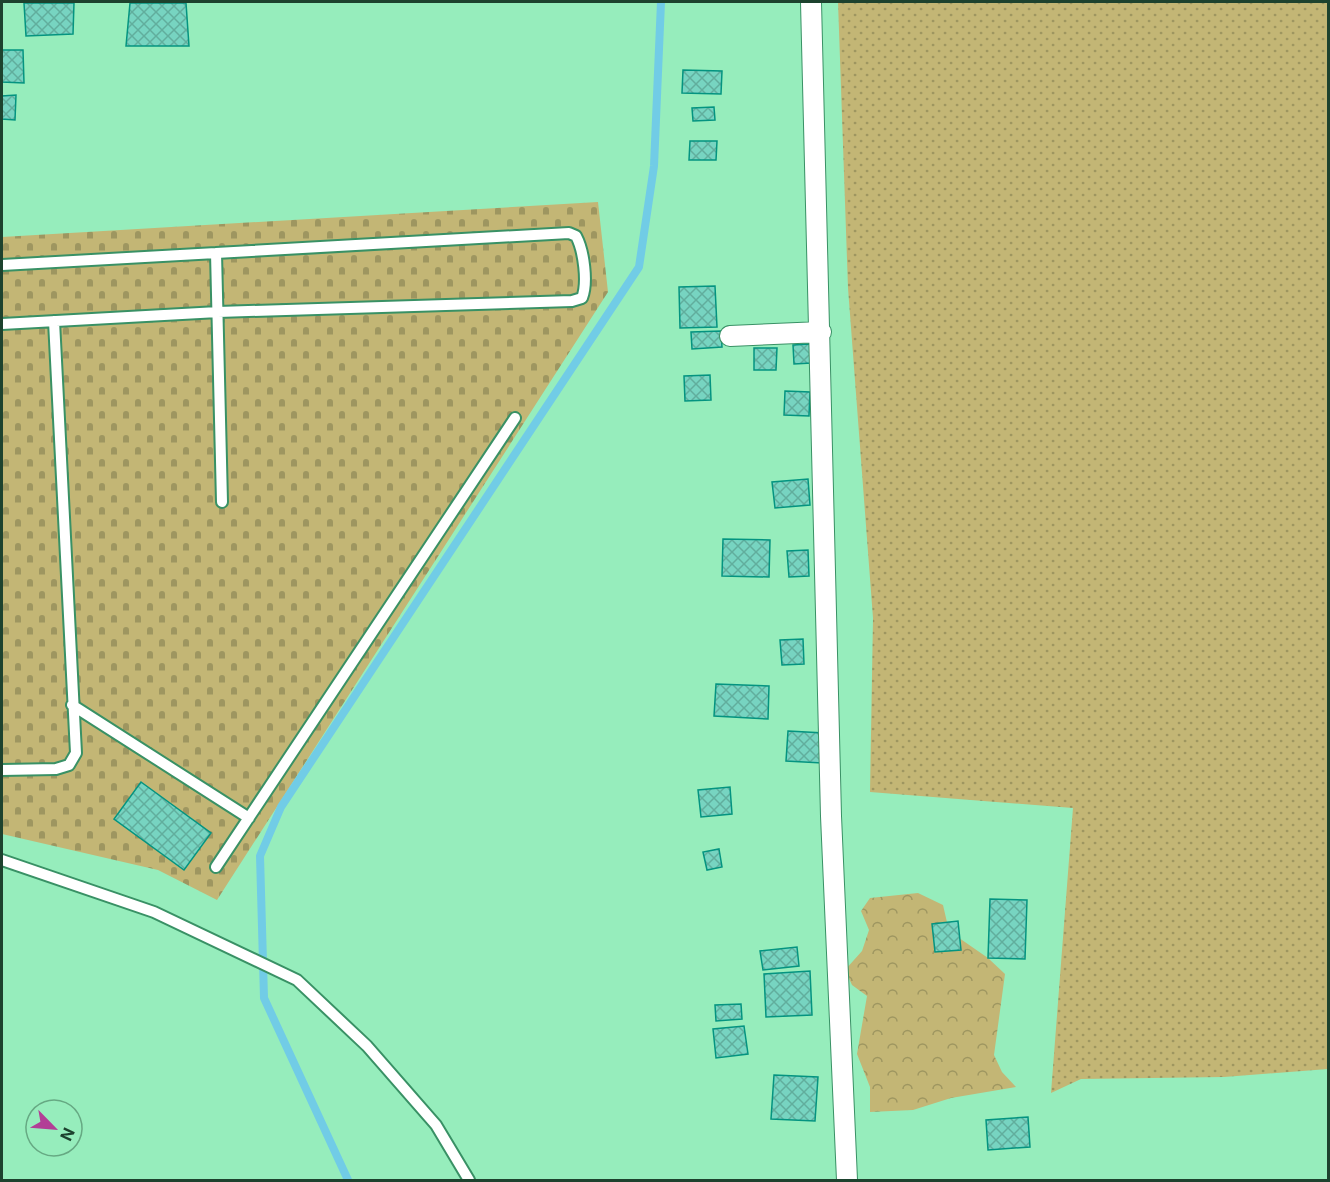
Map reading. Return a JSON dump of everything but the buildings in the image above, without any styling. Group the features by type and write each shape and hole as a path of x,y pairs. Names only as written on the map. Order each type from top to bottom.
{"street":[{"path":"811,2 821,332 831,816 847,1180"},
{"path":"730,336 821,332"}],"lane":[{"path":"2,265 569,233 576,236 580,243 585,291 582,298 573,301 218,312 2,324"},
{"path":"216,253 222,502"},
{"path":"2,770 56,769 73,762 76,753 54,321"},
{"path":"216,867 515,418"},
{"path":"72,705 249,818"},
{"path":"2,860 154,912 297,980 367,1046 436,1125 469,1180"}],"green space":[{"path":"838,2 1328,2 1328,1069 1224,1077 1081,1079 1051,1093 1073,808 870,792 873,618 848,288"},
{"path":"598,202 608,292 217,900 158,870 2,834 2,237"},
{"path":"918,893 943,905 949,931 988,958 1005,974 994,1055 1002,1072 1016,1087 951,1098 913,1110 870,1112 870,1087 857,1054 867,996 852,985 845,970 862,951 869,930 861,911 870,898"}],"waterway":[{"path":"348,1180 264,998 260,856 281,807 639,267 654,166 661,2"}]}
